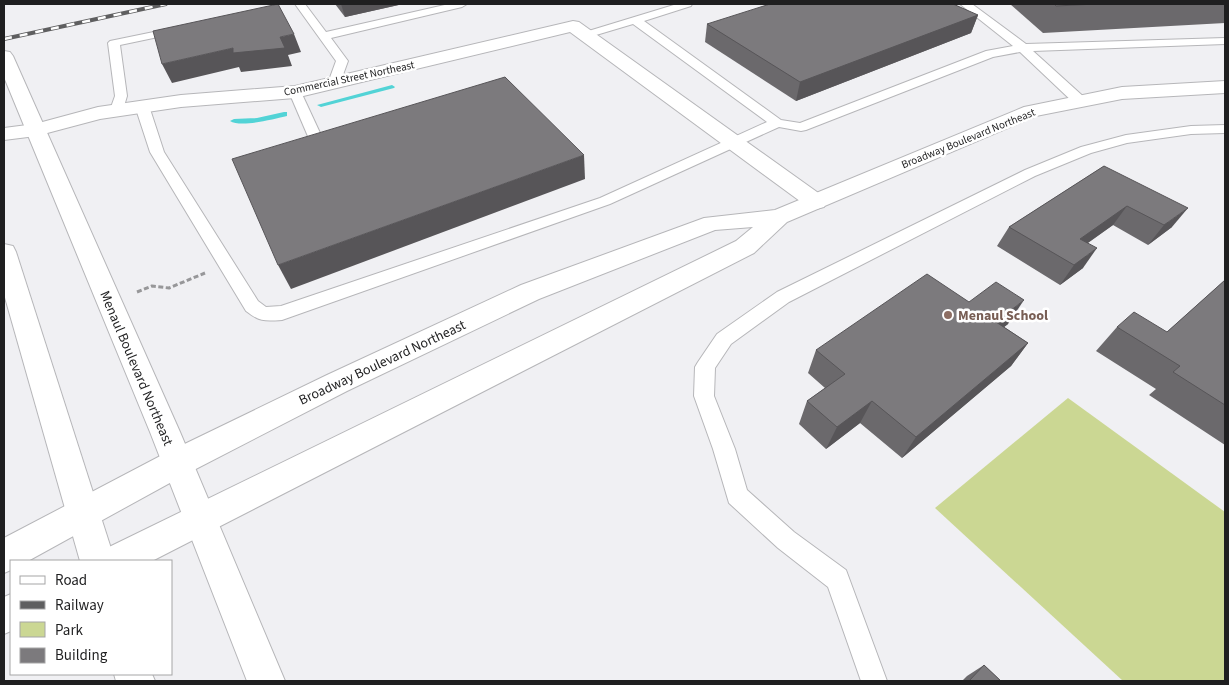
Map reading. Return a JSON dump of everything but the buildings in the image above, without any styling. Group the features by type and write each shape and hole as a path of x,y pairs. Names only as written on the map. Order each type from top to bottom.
{"main road":[{"name":"Commercial Street Northeast","path":"4,134 36,130 98,113 142,106 295,92 580,30"},
{"path":"580,30 816,202"},
{"name":"Menaul Boulevard Northeast","path":"4,56 177,463 266,681"},
{"name":"Broadway Boulevard Northeast","path":"119,560 745,247 779,218 816,202 1032,110 1122,93 1225,87"},
{"name":"Broadway Boulevard Northeast","path":"4,556 177,463 337,383 530,292 712,223 779,218"},
{"path":"4,252 98,560"}],"lane":[{"path":"300,4 342,61 334,83"},
{"path":"324,36 462,4"},
{"path":"580,30 635,20 687,4"},
{"path":"965,4 1023,48 1080,101"},
{"path":"635,20 777,123 801,127 990,54 1023,48 1225,40"},
{"path":"117,110 121,96 114,43 190,28"},
{"path":"295,92 320,148"},
{"path":"142,106 157,152 252,306 262,314 282,313 605,201 777,123"},
{"path":"874,681 837,579 786,540 737,496 724,449 704,396 705,367 724,339 783,297 1030,173 1086,150 1126,139 1191,130 1225,129"}],"path":[{"path":"137,292 152,286 169,288 205,273"}],"green space":[{"path":"1068,398 1225,512 1225,681 1123,681 935,508"}],"waterway":[{"path":"321,105 392,87"},
{"path":"234,121 257,120 284,114"}],"railway":[{"path":"4,39 166,4"}],"place":[{"name":"Menaul School","path":"948,315"}]}
